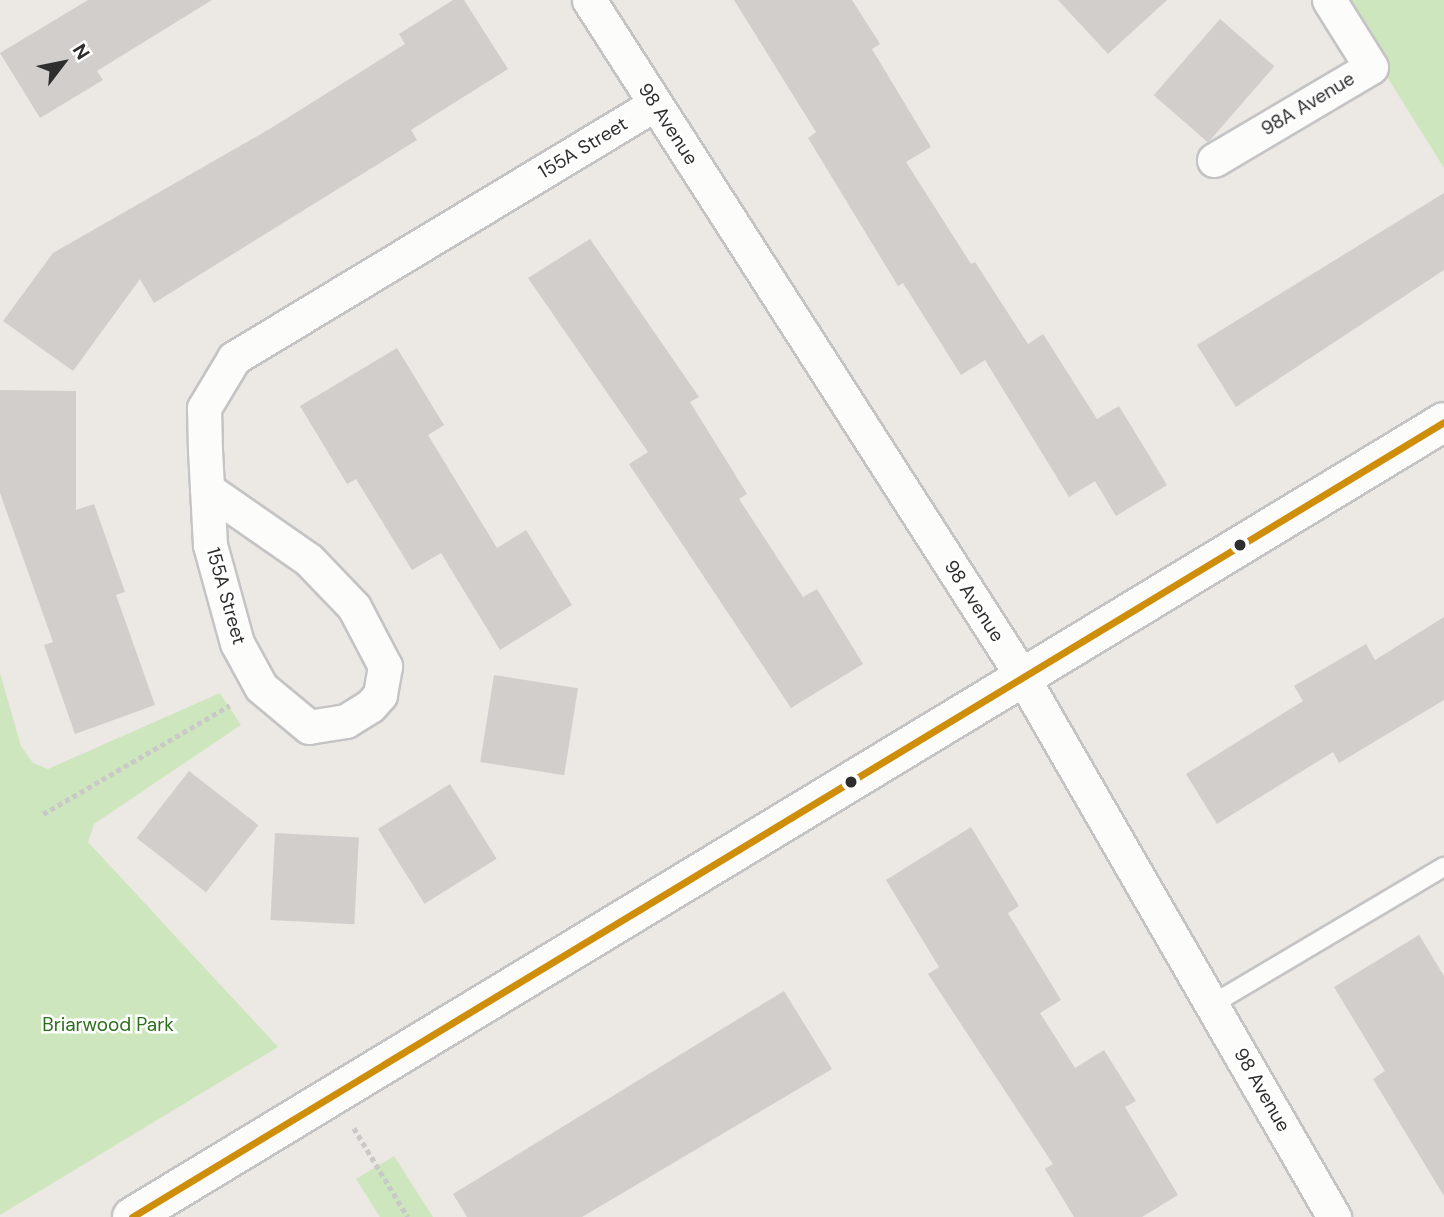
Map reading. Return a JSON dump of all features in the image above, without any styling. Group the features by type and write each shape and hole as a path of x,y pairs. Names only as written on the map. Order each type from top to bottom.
{"main road":[{"path":"132,1217 1444,422"}],"street":[{"name":"98 Avenue","path":"589,0 1022,676 1334,1217"},
{"name":"98A Avenue","path":"1214,160 1371,67 1329,0"},
{"name":"155A Street","path":"207,489 309,560 354,607 385,666 380,695 370,706 346,721 309,727 261,687 237,643 210,545 207,489 204,408 234,358 655,104"}],"lane":[{"path":"1213,1004 1444,867"}],"path":[{"path":"43,814 237,701"},
{"path":"353,1127 408,1217"}],"green space":[{"path":"1339,0 1444,0 1444,168"},
{"name":"Briarwood Park","path":"0,673 21,746 33,763 48,769 220,693 241,725 94,824 88,842 278,1047 0,1215"},
{"path":"394,1156 433,1217 380,1217 356,1179"}],"building":[{"path":"88,0 212,0 97,71 103,80 40,118 0,53"},
{"path":"453,0 464,0 508,69 411,130 417,140 154,303 140,279 73,371 3,321 53,253 273,127 405,44 399,34"},
{"path":"734,0 852,0 880,44 872,49 931,147 906,162 971,264 975,262 1028,344 1043,334 1097,419 1119,406 1167,485 1116,516 1095,481 1069,497 985,360 961,375 903,283 898,286 808,138 816,132"},
{"path":"1058,0 1167,0 1108,54"},
{"path":"1220,19 1274,66 1208,142 1154,95"},
{"path":"1444,193 1444,270 1236,407 1197,345"},
{"path":"590,239 699,397 690,402 747,494 739,499 803,597 817,589 863,664 791,708 629,464 648,452 528,278"},
{"path":"397,348 444,425 428,435 497,548 526,530 572,605 500,650 441,553 412,570 356,479 347,484 300,406"},
{"path":"0,390 76,391 76,510 94,504 125,592 116,595 155,705 75,734 44,645 53,642 0,493"},
{"path":"1444,617 1444,700 1339,763 1333,752 1217,824 1186,774 1303,701 1294,686 1366,644 1375,660"},
{"path":"494,675 578,688 564,775 480,762"},
{"path":"189,771 258,825 206,892 137,838"},
{"path":"450,784 497,859 425,904 378,829"},
{"path":"971,827 1019,906 1008,913 1061,1000 1040,1013 1075,1068 1104,1050 1136,1101 1125,1107 1178,1195 1142,1217 1074,1217 1045,1169 1053,1164 928,974 939,967 886,880"},
{"path":"275,833 359,837 354,924 270,920"},
{"path":"1419,935 1444,976 1444,1196 1373,1079 1385,1071 1334,987"},
{"path":"784,991 832,1069 582,1217 467,1217 453,1194"}],"transit line":[{"path":"132,1217 1444,422"}]}
